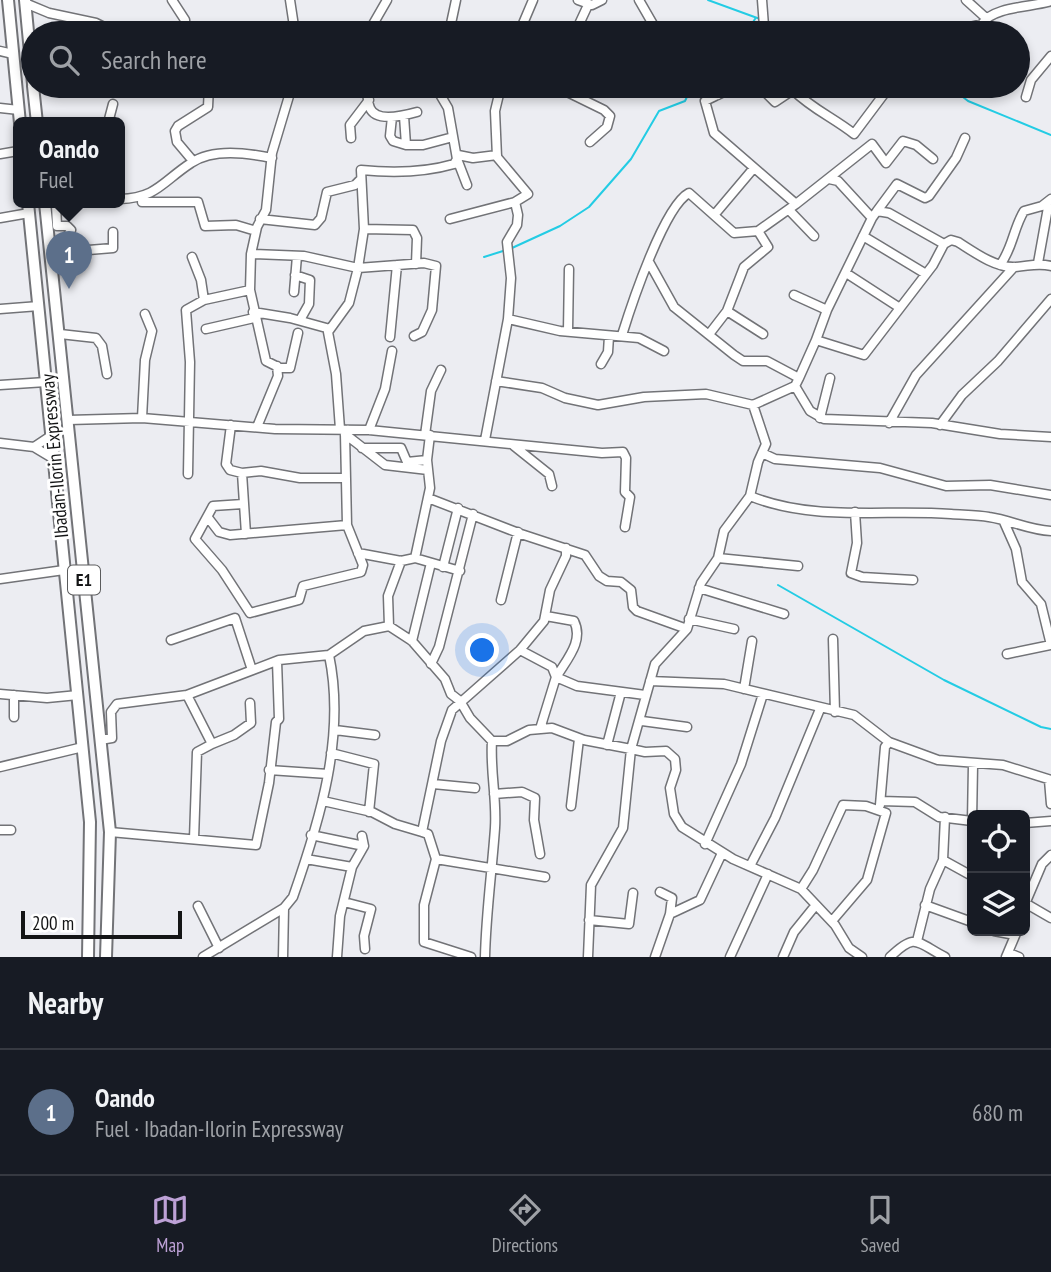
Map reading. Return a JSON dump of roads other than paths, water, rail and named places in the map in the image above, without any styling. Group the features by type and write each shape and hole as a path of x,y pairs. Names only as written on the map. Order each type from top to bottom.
{"highway":[{"path":"8,0 20,117"},
{"path":"25,2 27,21"},
{"path":"34,98 36,117"},
{"name":"Ibadan-Ilorin Expressway","path":"28,208 90,822 88,957"},
{"name":"Ibadan-Ilorin Expressway","path":"47,208 110,832 106,957"}],"street":[{"path":"172,0 185,21"},
{"path":"290,0 294,21"},
{"path":"375,21 387,0"},
{"path":"452,21 456,0"},
{"path":"524,21 533,0"},
{"path":"578,0 589,5"},
{"path":"581,21 589,5 601,0"},
{"path":"639,0 651,21"},
{"path":"762,0 764,21"},
{"path":"966,0 986,18"},
{"path":"984,21 986,18 1048,1 1051,12"},
{"path":"25,2 49,13 87,21"},
{"path":"0,51 13,54"},
{"path":"1030,83 1051,56"},
{"path":"193,161 177,142 175,131 178,125 208,107 208,98"},
{"path":"288,98 272,158 266,210 260,219 251,254 250,290 266,361 290,368 298,333"},
{"path":"442,98 448,108 457,157 467,185"},
{"path":"450,219 515,202 527,196 528,190 499,162 495,111 498,98"},
{"path":"580,98 604,110 610,116 607,128 590,142"},
{"path":"709,98 704,105 714,132 753,169 774,183 814,236"},
{"path":"801,98 810,107 831,116 854,134 882,98"},
{"path":"369,100 374,113 391,117 417,111"},
{"path":"351,138 350,125 369,100"},
{"path":"110,117 113,104"},
{"path":"0,108 19,110"},
{"path":"404,116 406,145"},
{"path":"391,117 390,136 393,141 406,145 423,145 453,137"},
{"path":"496,381 542,388 565,398 597,405 644,397 706,394 753,405 797,382 827,310 863,236 897,184 925,198 929,197 950,168 965,138"},
{"path":"622,335 666,222 685,195 694,194 738,235 758,231 872,144 886,163 903,141 916,145 933,159"},
{"path":"125,199 140,199 158,190 193,161 219,154 272,158"},
{"path":"457,157 497,155"},
{"path":"172,640 250,613 299,600 303,586 361,572 362,565 348,525 344,431 328,337 330,329 349,303 358,268 364,229 359,172 363,169 390,174 437,169 454,164 457,157"},
{"path":"715,214 753,169"},
{"path":"829,179 838,181 875,214 889,213 944,244"},
{"path":"260,219 315,225 321,218 327,192 355,185 360,180"},
{"path":"1038,263 1050,201"},
{"path":"1000,265 1009,252 1017,222 1024,211 1050,201"},
{"path":"142,202 198,202 205,226 236,225 256,231"},
{"path":"485,440 508,320 511,278 507,242 517,225 515,202"},
{"path":"0,218 28,208"},
{"path":"56,208 57,226 67,226 71,230 62,246 64,253 113,248 113,232"},
{"path":"364,229 413,230 417,238 416,264"},
{"path":"710,333 727,311 744,267 768,247 758,231"},
{"path":"863,236 926,274"},
{"path":"816,341 863,355 926,274 944,244 951,240 1000,265 1014,267 1038,263 1051,266"},
{"path":"251,254 297,256 358,268 434,265 437,270 432,310 422,332 414,336"},
{"path":"294,292 297,256"},
{"path":"192,257 201,280 204,300"},
{"path":"649,262 674,307 741,359 766,360 797,382 810,411 820,418 940,425 1000,434 1051,437"},
{"path":"390,337 397,265"},
{"path":"889,423 916,375 1014,267"},
{"path":"568,331 569,269"},
{"path":"845,273 900,308"},
{"path":"295,275 310,280 309,304 300,320"},
{"path":"188,474 190,352 185,314 189,308 204,300 250,290"},
{"path":"794,295 827,310"},
{"path":"940,425 962,395 998,361 1051,299"},
{"path":"0,309 39,306"},
{"path":"727,311 763,334"},
{"path":"142,418 145,360 152,331 145,314"},
{"path":"206,328 254,315 300,320 330,329"},
{"path":"508,320 568,331 622,335 645,340 664,351"},
{"path":"60,334 96,338 102,346 107,374"},
{"path":"601,364 608,352 609,336"},
{"path":"369,430 385,389 392,351"},
{"path":"257,427 278,376 277,366"},
{"path":"415,558 428,498 431,391 441,370"},
{"path":"820,418 831,378"},
{"path":"0,385 46,382"},
{"path":"588,957 594,877 625,820 631,749 642,721 645,695 659,657 687,629 699,587 718,558 726,527 750,496 766,437 753,405"},
{"path":"68,420 142,418 257,427 369,430 624,453 625,492 630,498 625,527"},
{"path":"231,425 226,467 242,473 261,471 300,478 346,478"},
{"path":"344,431 384,465 428,471"},
{"path":"34,447 52,435"},
{"path":"0,443 34,447 54,459"},
{"path":"512,444 549,474 552,486"},
{"path":"362,448 401,448 407,462 427,460"},
{"path":"762,453 775,459 880,468 946,486 990,485 1051,495"},
{"path":"242,473 246,534"},
{"path":"750,496 768,503 806,509 879,515 950,514 990,517 1035,531 1051,531"},
{"path":"428,498 585,555 594,570 607,582 627,585 637,611 687,629"},
{"path":"243,504 213,506 209,519 195,539 227,576 250,613"},
{"path":"443,567 458,509"},
{"path":"855,512 857,543 851,573 862,577 913,580"},
{"path":"431,664 439,648 473,514"},
{"path":"209,519 226,534 348,525"},
{"path":"1004,522 1016,549 1022,582 1041,604 1051,645 1007,654"},
{"path":"501,600 518,532"},
{"path":"422,832 443,734 452,710 460,701 479,689 520,650 546,616 550,590 566,556 566,548"},
{"path":"358,552 401,561 415,558 460,571"},
{"path":"718,558 798,566"},
{"path":"388,626 389,590 401,561"},
{"path":"412,641 431,564"},
{"path":"0,579 64,570"},
{"path":"699,587 784,614"},
{"path":"540,729 557,676 570,657 578,635 574,621 546,616"},
{"path":"235,618 252,670"},
{"path":"689,619 734,629"},
{"path":"100,740 112,738 111,712 117,704 187,695 277,661 329,655 364,631 388,626 412,641 444,679 451,694 460,701 470,718 492,741 507,741 540,729 560,730 579,739 607,745 645,752 666,751 675,759 676,770 670,788 674,814 682,827 722,853 801,888 832,921 845,943 862,957"},
{"path":"833,639 835,712"},
{"path":"744,689 752,641"},
{"path":"520,650 552,667 557,676 577,686 645,695"},
{"path":"203,957 284,908 293,897 323,801 335,730 336,692 329,655"},
{"path":"110,832 255,846 276,722 281,709 277,661"},
{"path":"650,681 708,682 860,718 890,742 938,760 973,765 1003,765 1050,780 1051,804"},
{"path":"607,745 621,692"},
{"path":"0,694 47,698 78,695"},
{"path":"705,844 741,764 763,694"},
{"path":"14,695 14,717"},
{"path":"187,695 212,744"},
{"path":"194,839 197,752 234,735 251,723 250,703"},
{"path":"750,866 775,818 820,709"},
{"path":"642,721 687,727"},
{"path":"335,730 375,735"},
{"path":"571,806 579,739"},
{"path":"485,957 490,868 496,825 490,771 492,741"},
{"path":"879,811 885,747 890,742"},
{"path":"0,767 83,747"},
{"path":"331,753 374,764 369,812"},
{"path":"972,810 973,765"},
{"path":"269,770 328,774"},
{"path":"433,783 475,788"},
{"path":"494,794 523,792 535,798 534,820 540,854"},
{"path":"323,801 369,812 428,834 436,859 424,905 424,942 471,957"},
{"path":"881,801 915,802 944,817 967,820"},
{"path":"801,888 813,870 843,805 886,813 867,880 832,921"},
{"path":"917,941 925,905 943,860 944,817"},
{"path":"1030,823 1051,821"},
{"path":"0,830 11,830"},
{"path":"311,835 364,846"},
{"path":"337,957 340,916 352,867 364,846 362,836"},
{"path":"670,914 700,900 722,853"},
{"path":"1030,892 1042,864 1051,855"},
{"path":"306,859 352,867"},
{"path":"436,859 545,877"},
{"path":"943,860 967,873"},
{"path":"730,957 768,874"},
{"path":"589,920 629,924 633,892"},
{"path":"655,957 673,898 660,892"},
{"path":"344,902 371,909 364,936 365,949"},
{"path":"925,905 967,920"},
{"path":"198,906 219,948"},
{"path":"783,957 794,932 816,906"},
{"path":"1030,906 1051,918"},
{"path":"283,957 284,908"},
{"path":"1015,936 1008,955 1019,957"},
{"path":"890,957 901,944 917,941 945,957"}],"waterway":[{"path":"708,0 760,19"},
{"path":"512,248 560,226 589,207 631,159 659,111 685,101 686,98"},
{"path":"964,98 1051,135"},
{"path":"484,257 503,251"},
{"path":"778,585 944,680 1041,727 1051,729"}],"place":[{"name":"Oando","path":"69,289"}]}
